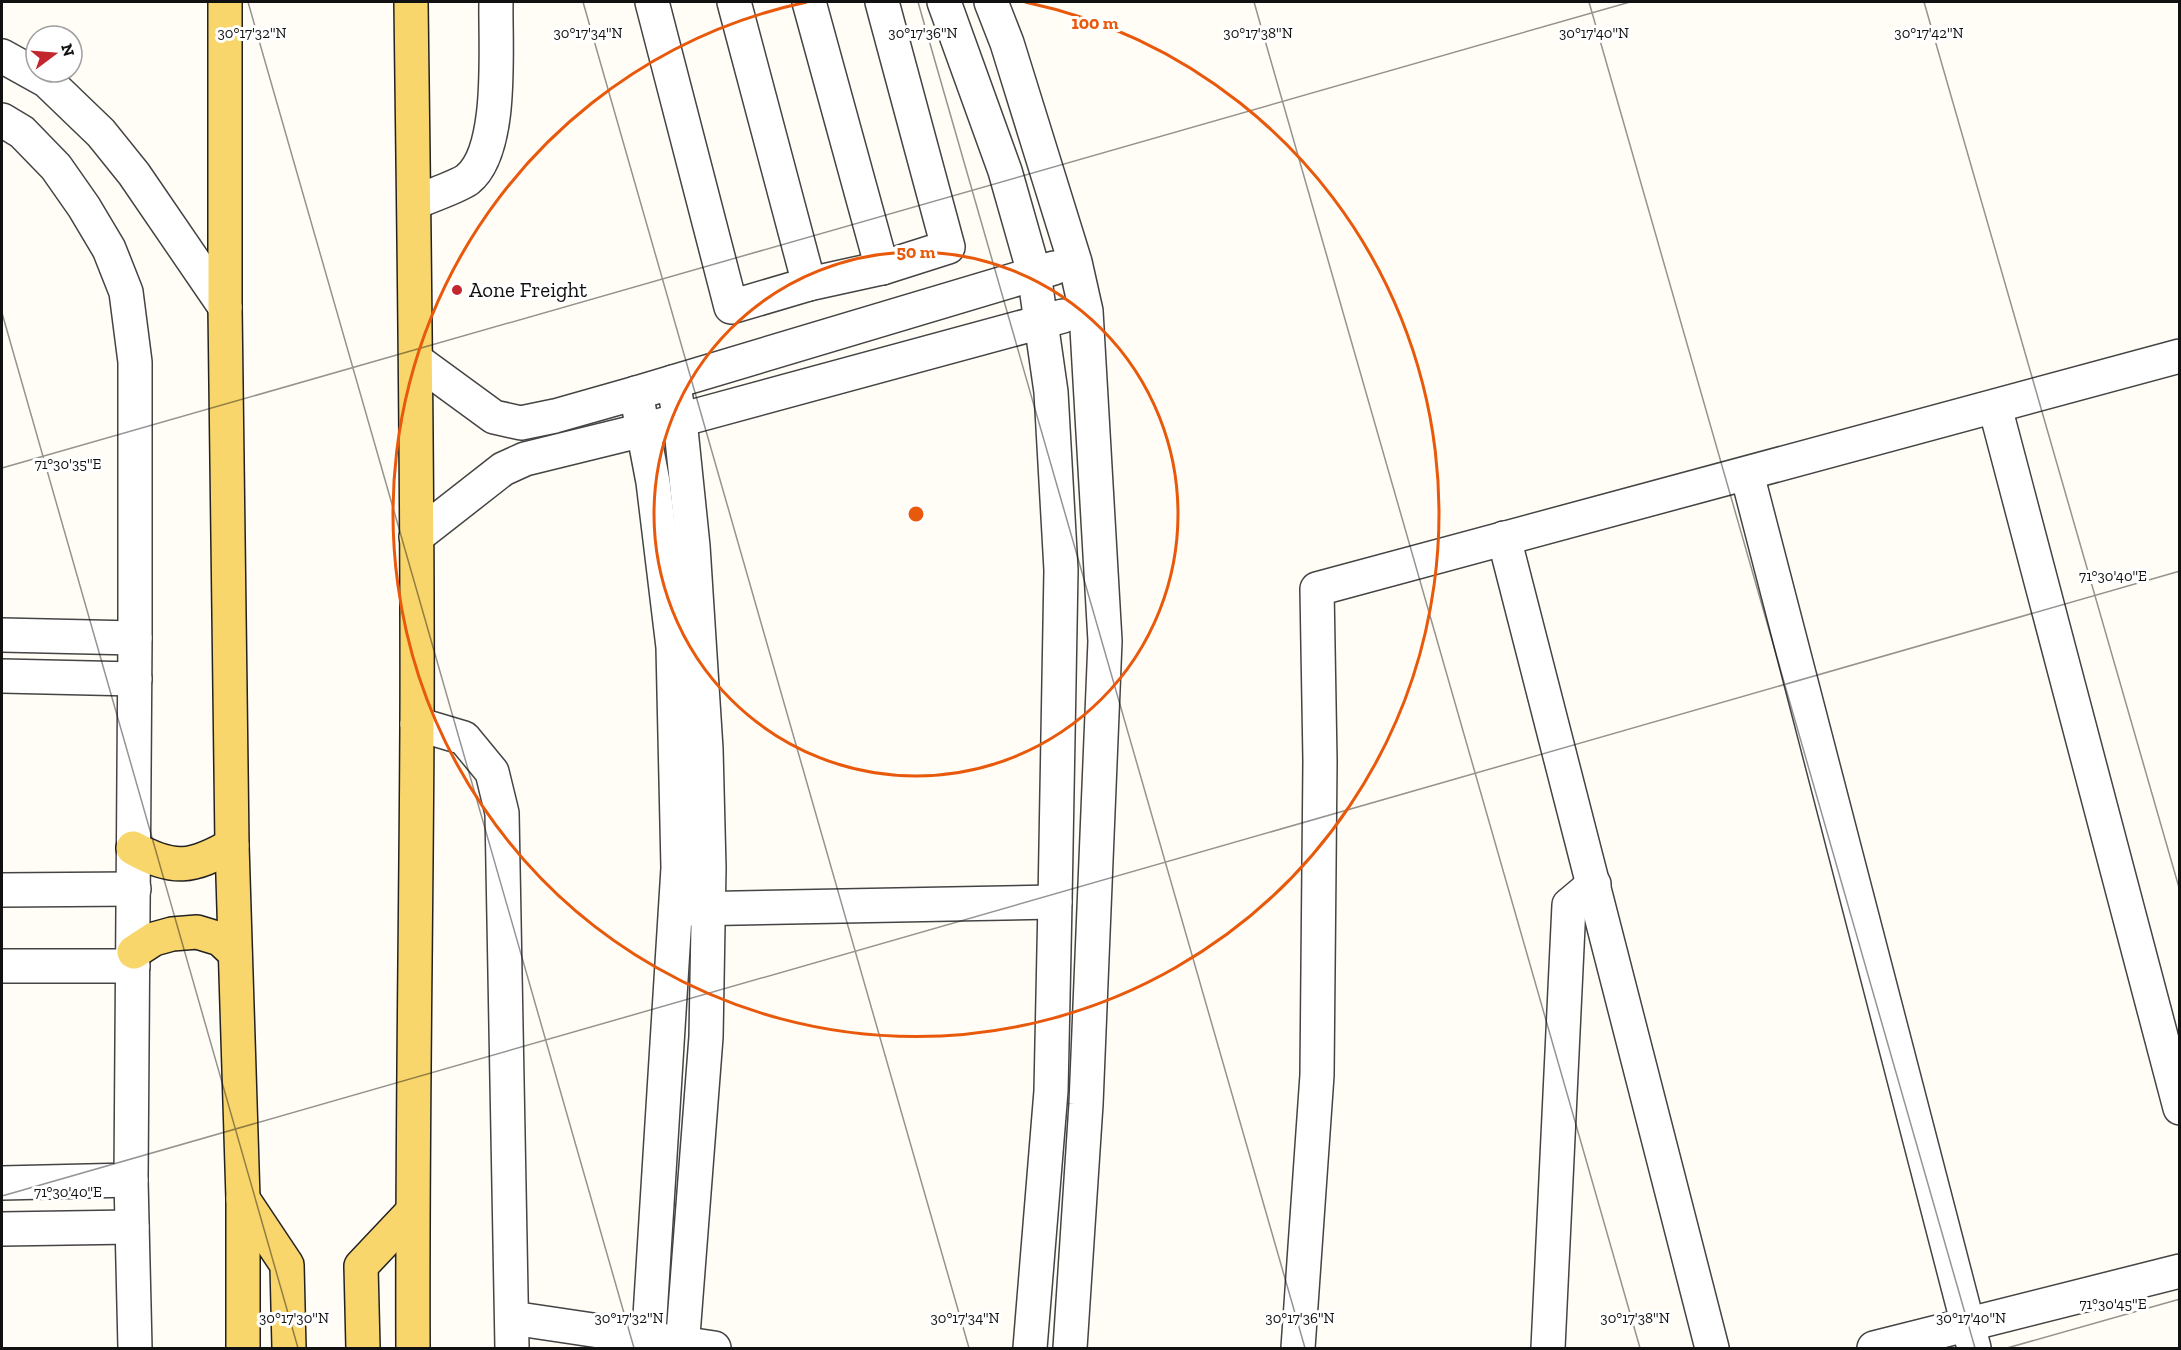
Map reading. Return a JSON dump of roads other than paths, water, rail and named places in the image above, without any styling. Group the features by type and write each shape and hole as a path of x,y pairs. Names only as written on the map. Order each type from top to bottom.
{"main road":[{"path":"225,2 225,307 232,845 243,1199 243,1348"},
{"path":"411,2 416,360 417,724 412,1212 413,1348"},
{"path":"133,848 152,858 176,866 198,861 232,845"},
{"path":"133,959 154,939 172,934 197,932 220,939 236,953"},
{"path":"243,1199 287,1265 289,1348"},
{"path":"363,1348 361,1266 412,1212"}],"street":[{"path":"414,203 468,179 483,159 495,119 496,2"},
{"path":"652,2 731,307 809,284 882,268 948,247 882,2"},
{"path":"734,2 809,284"},
{"path":"809,2 882,268"},
{"path":"944,2 1005,171 1034,273 1051,392 1061,570 1051,1090 1030,1348"},
{"path":"991,2 1007,43 1075,262 1086,312 1105,641 1087,1092 1070,1348"},
{"path":"2,56 47,81 101,133 134,174 225,307"},
{"path":"2,120 22,132 56,167 84,207 109,249 126,292 135,363 131,1180 135,1348"},
{"path":"416,360 494,417 521,423 555,416 636,393 1075,262"},
{"path":"416,537 503,469 525,459 643,430 1041,321 1086,312"},
{"path":"1298,1348 1317,1075 1320,761 1317,589 2180,356"},
{"path":"417,724 464,738 492,772 502,813 512,1334 693,1347 706,1037 708,909 706,749 693,546 680,420 673,382"},
{"path":"636,393 653,482 673,647 678,868 648,1343"},
{"path":"1995,407 2180,1108"},
{"path":"1747,474 1971,1337"},
{"path":"1504,538 1713,1348"},
{"path":"2,634 135,638"},
{"path":"2,676 135,679"},
{"path":"1548,1348 1569,905 1594,884"},
{"path":"2,890 134,889"},
{"path":"675,909 1055,902"},
{"path":"2,966 133,959"},
{"path":"2,1183 131,1180"},
{"path":"2,1228 132,1227"},
{"path":"1874,1348 1971,1337 2180,1271"}],"place":[{"name":"Aone Freight","path":"457,290"}]}
